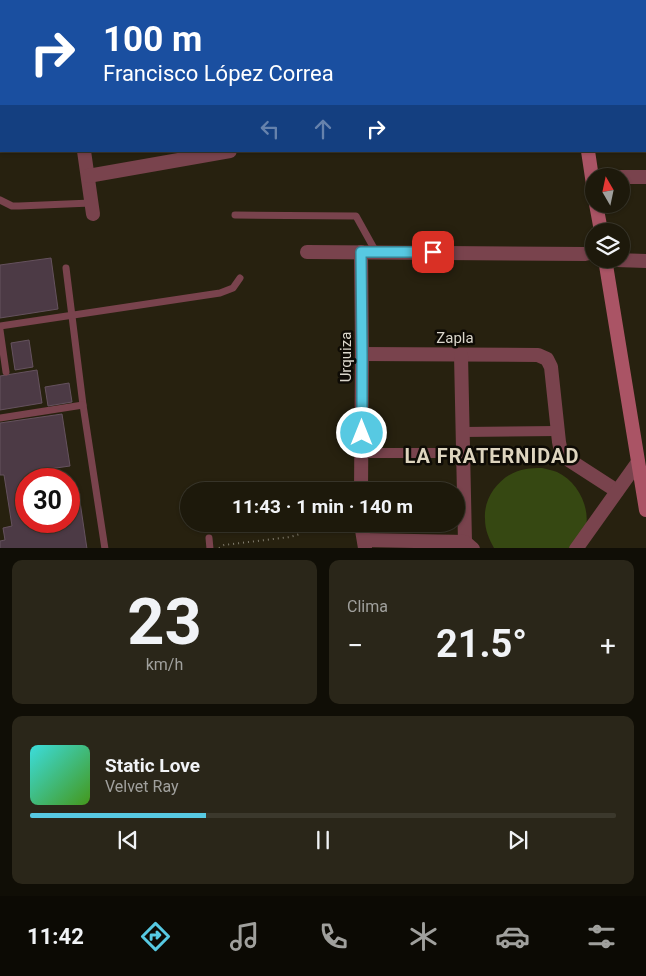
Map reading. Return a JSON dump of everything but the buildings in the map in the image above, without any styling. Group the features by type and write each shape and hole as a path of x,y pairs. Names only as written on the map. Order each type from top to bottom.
{"main road":[{"path":"588,152 591,168"},
{"path":"611,268 646,510"}],"street":[{"path":"84,152 92,208"},
{"path":"88,176 224,152"},
{"path":"630,177 646,177"},
{"path":"307,252 585,254"},
{"name":"Urquiza","path":"361,252 361,482"},
{"path":"630,261 646,261"},
{"name":"Zapla","path":"362,354 538,355 547,359 551,367 557,431"},
{"path":"364,544 469,545 463,432 462,355"},
{"path":"463,432 557,431 561,452 569,460 617,491"},
{"path":"362,453 464,453"},
{"path":"576,548 617,491 641,471"}],"lane":[{"path":"0,200 12,206 92,208"},
{"path":"235,215 356,216 376,252"},
{"path":"66,268 83,405 105,548"},
{"path":"0,326 220,294 233,288 240,278"},
{"path":"0,330 6,372"},
{"path":"0,418 83,405"},
{"path":"209,538 210,548"}],"path":[{"path":"216,548 224,545 290,537 300,534"}],"green space":[{"path":"542,468 555,471 571,481 584,503 587,519 586,527 576,548 494,548 485,523 485,510 491,494 502,480 510,475 526,469"}],"district":[{"name":"LA FRATERNIDAD","path":"492,456"}],"route":[{"path":"362,433 361,252 433,252"}]}
